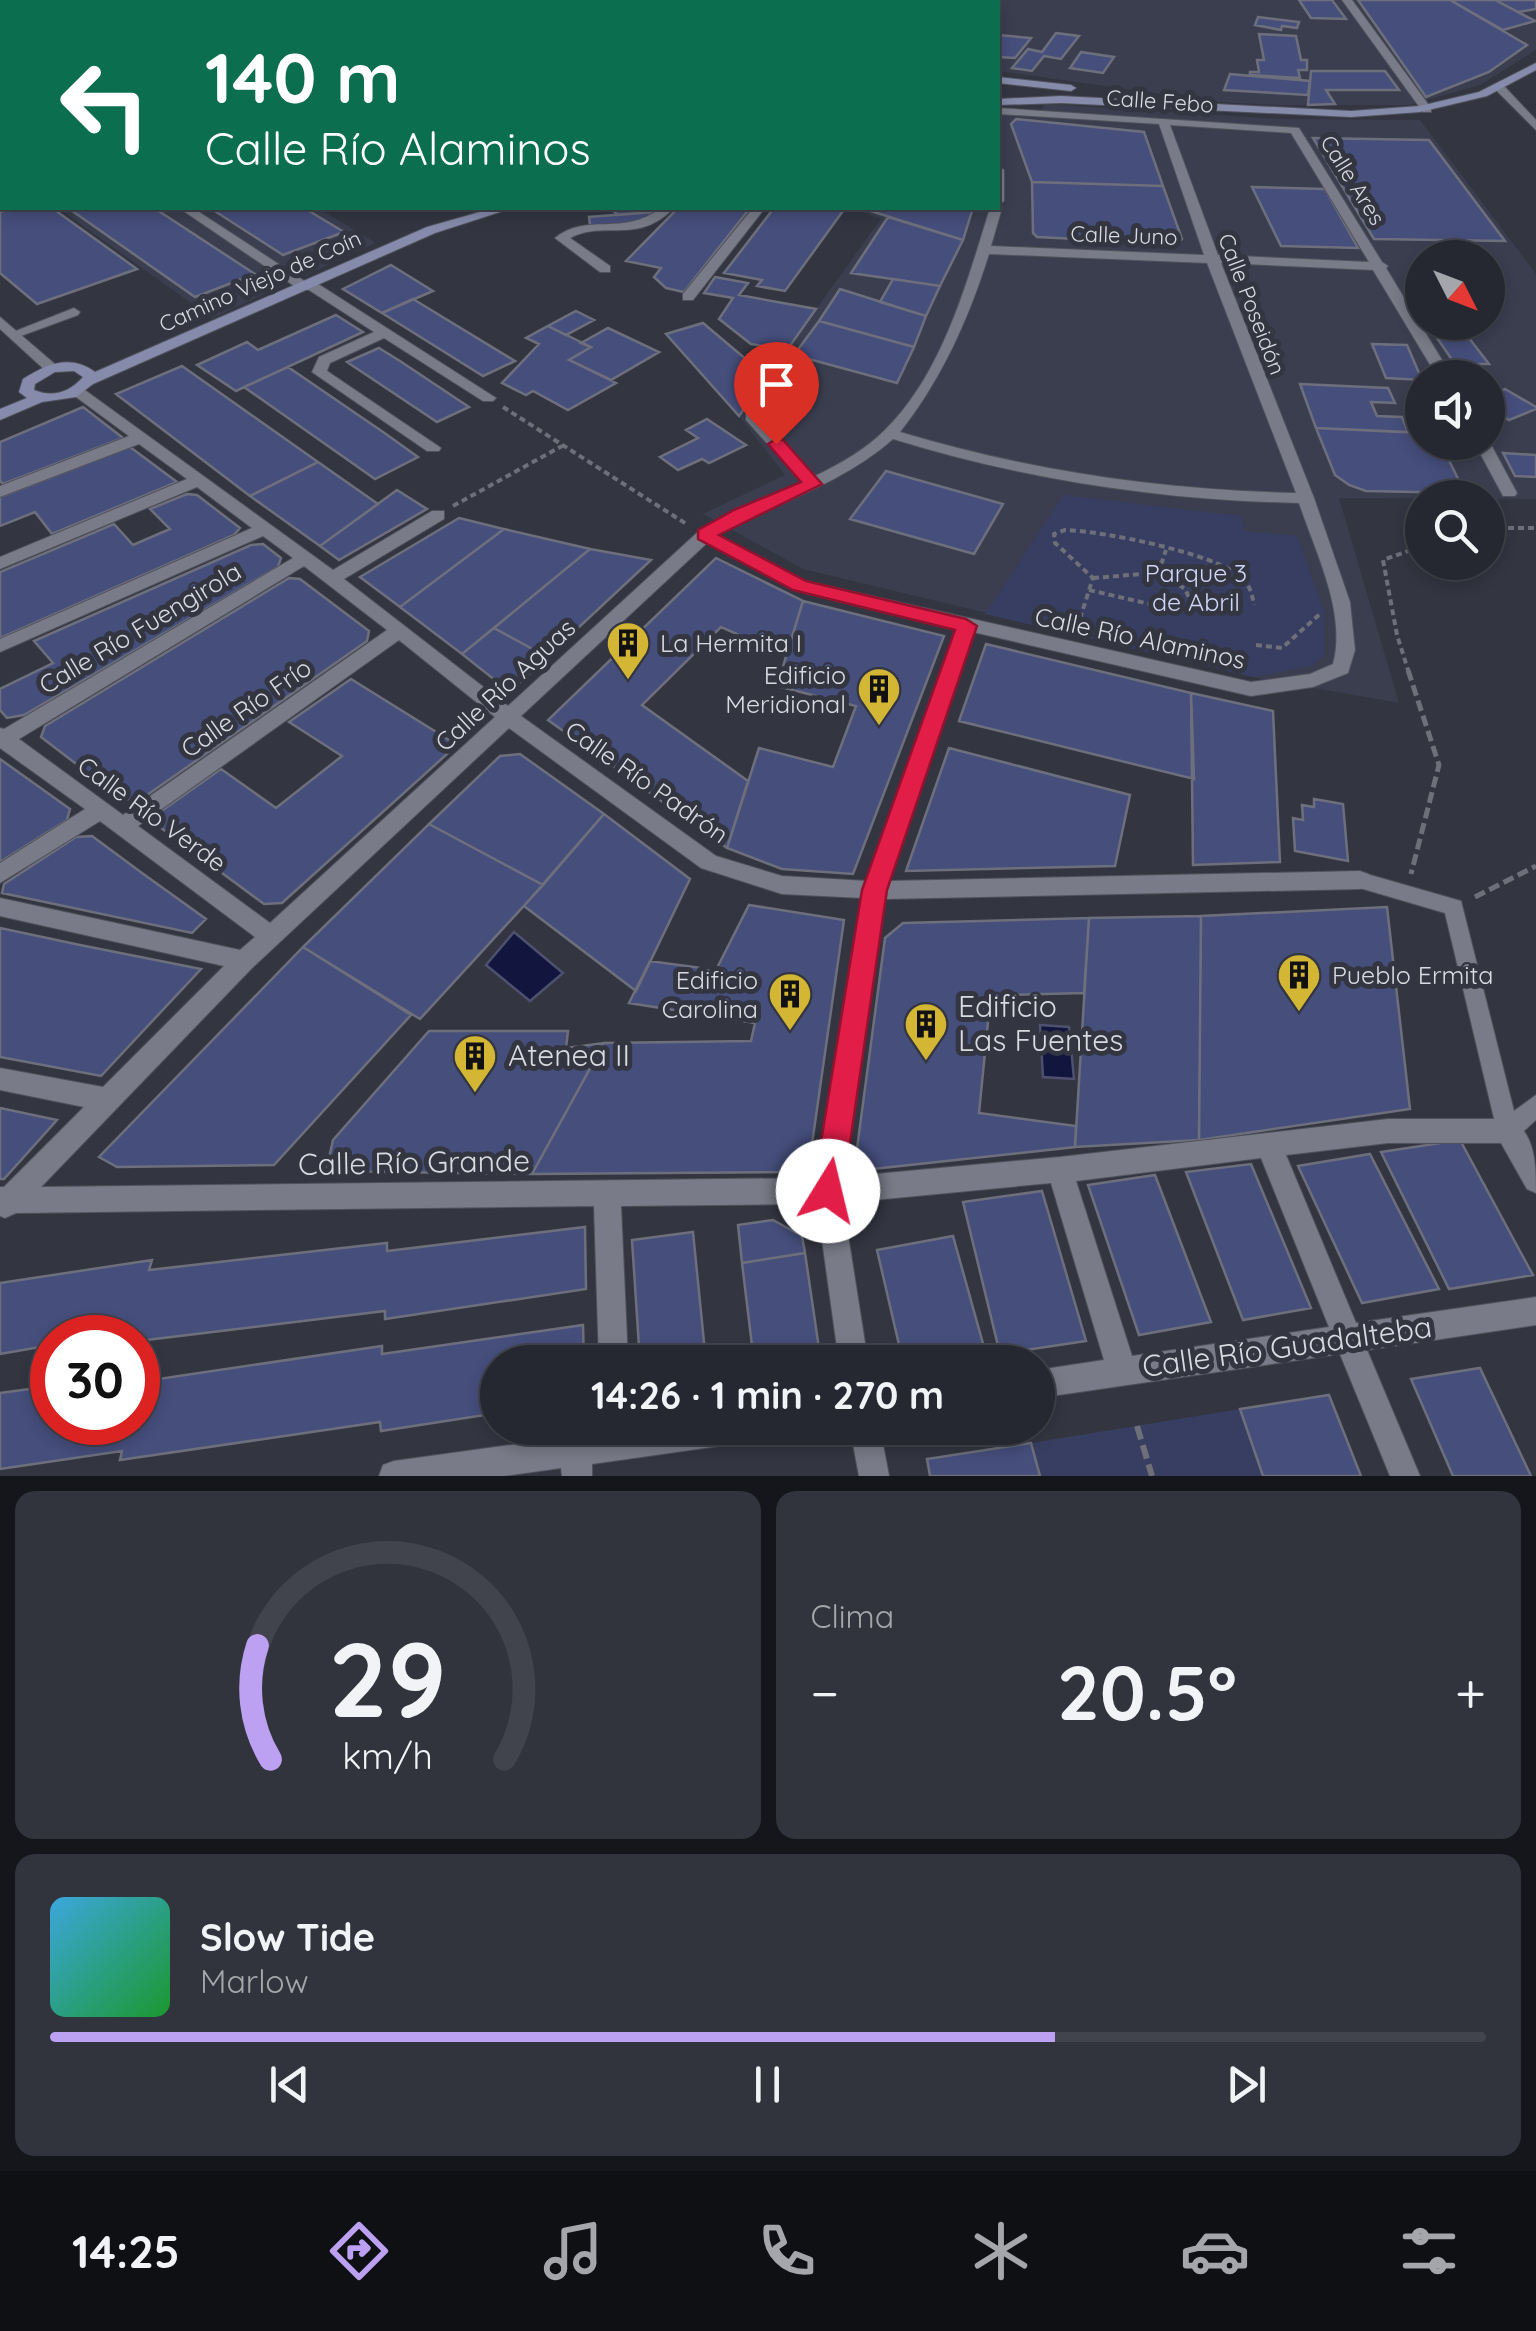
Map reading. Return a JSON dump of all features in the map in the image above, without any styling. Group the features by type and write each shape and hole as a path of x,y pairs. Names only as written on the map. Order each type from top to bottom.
{"street":[{"path":"1347,0 1427,110"},
{"path":"1000,100 1187,104 1354,114 1427,110 1500,88 1536,66"},
{"path":"1000,80 1187,104"},
{"path":"1500,88 1536,127"},
{"name":"Calle Febo","path":"1000,100 1028,110 1164,123 1290,129"},
{"name":"Calle Ares","path":"1291,112 1290,129 1295,130 1381,266 1436,360"},
{"name":"Calle Poseidón","path":"1164,123 1306,498"},
{"path":"188,210 488,398"},
{"name":"Camino Viejo de Coín","path":"40,398 84,386 431,230 499,210"},
{"path":"605,269 560,238 581,230 637,228 666,210"},
{"path":"688,297 756,210"},
{"name":"Calle Río Aguas","path":"3,1203 271,936 705,535 741,514 813,484 853,462 891,434 918,396 949,340 985,250 995,210"},
{"name":"Calle Juno","path":"985,250 1381,266"},
{"path":"0,321 50,368"},
{"path":"386,332 324,360 319,372 433,448"},
{"path":"40,398 30,396 25,387 33,376 50,368 89,371 84,386"},
{"name":"Calle Río Padrón","path":"84,386 138,438 332,578 508,717 710,862 782,885 875,890 1360,880"},
{"path":"0,416 40,398"},
{"path":"751,416 813,484"},
{"path":"891,434 1006,468 1081,482 1182,494 1306,498"},
{"path":"0,492 138,438"},
{"path":"1492,460 1509,493"},
{"path":"0,564 197,482"},
{"name":"Calle Río Alaminos","path":"705,535 800,586 1251,689 1313,680 1340,668 1346,650 1344,612 1306,498"},
{"path":"332,578 438,515"},
{"path":"0,646 264,529"},
{"name":"Calle Río Fuengirola","path":"1,739 305,558"},
{"path":"851,1345 828,1191 875,890 966,626"},
{"name":"Calle Río Frío","path":"122,826 400,630"},
{"name":"Calle Río Verde","path":"1,739 271,936"},
{"path":"0,874 101,810"},
{"path":"0,907 244,962"},
{"path":"0,1078 108,1100"},
{"name":"Calle Río Grande","path":"3,1203 828,1191 1060,1170 1388,1132 1508,1132"},
{"path":"1508,1132 1536,1180"},
{"path":"1269,1147 1405,1476"},
{"path":"1060,1170 1122,1370"},
{"path":"607,1193 613,1345"},
{"name":"Calle Río Guadalteba","path":"1055,1381 1536,1311"},
{"path":"394,1476 577,1463 604,1445"},
{"path":"868,1445 874,1476"}],"lane":[{"path":"14,334 74,312"},
{"path":"1360,880 1454,907 1508,1132"},
{"path":"1508,1132 1536,1105"}],"path":[{"path":"488,398 705,535"},
{"path":"438,515 562,446"},
{"path":"1505,528 1536,528"},
{"path":"1166,550 1155,568 1093,578 1055,543 1057,531 1074,530 1204,558 1234,572 1252,592 1254,604"},
{"path":"1405,552 1383,560 1397,635 1440,765 1406,893"},
{"path":"1088,590 1180,611 1194,608 1185,589 1155,568"},
{"path":"1074,636 1093,578"},
{"path":"1256,644 1282,648 1310,623"},
{"path":"1454,907 1536,866"},
{"path":"1137,1426 1152,1476"}],"shaded area":[{"path":"1000,0 1536,0 1536,50 1480,85 1409,105 1217,102 1000,71"},
{"path":"1045,104 1280,119 1420,120 1536,274 1536,499 1505,499 1505,480 1405,480 1405,498 1339,498 1399,703 1253,677 803,569 703,514 785,475 739,416 881,219 856,210 1000,210 1000,114 1039,114"},
{"path":"61,210 321,210 376,243 212,318"},
{"path":"514,932 563,973 530,1001 486,965"},
{"path":"1040,1025 1069,1027 1074,1079 1043,1077"}],"green space":[{"name":"Parque 3 de Abril","path":"1063,495 1241,516 1245,531 1297,536 1324,611 1324,656 1312,666 1253,677 985,614"},
{"path":"1240,1409 1263,1476 1040,1476 1032,1445 1055,1445 1055,1439"}],"building":[{"path":"1299,0 1332,0 1346,19 1311,18"},
{"path":"1358,0 1450,0 1527,45 1489,72 1426,97"},
{"path":"1450,0 1495,0 1535,21 1503,30"},
{"path":"1495,0 1536,0 1536,9 1518,12"},
{"path":"1258,17 1299,22 1297,28 1282,26 1281,30 1255,25"},
{"path":"1056,33 1079,36 1061,59 1044,56 1032,71 1012,68 1028,49 1042,52"},
{"path":"1259,34 1296,36 1301,60 1307,60 1307,70 1298,70 1300,78 1250,75 1259,72 1257,60 1264,60"},
{"path":"1000,35 1031,38 1015,58 1000,57"},
{"path":"1081,52 1114,57 1103,73 1070,68"},
{"path":"1311,71 1385,71 1399,90 1326,90 1335,104 1308,105"},
{"path":"1230,74 1310,81 1308,95 1224,90"},
{"path":"1016,119 1144,132 1163,186 1032,182 1011,124"},
{"path":"1313,138 1429,140 1504,240 1440,240 1374,239"},
{"path":"1032,182 1163,186 1182,239 1177,244 1037,237 1033,233"},
{"path":"1252,187 1325,189 1358,248 1281,246"},
{"path":"55,210 137,269 37,304 0,273 0,212"},
{"path":"71,210 157,210 255,274 195,297"},
{"path":"213,210 307,210 344,232 283,255"},
{"path":"612,210 656,210 653,212 618,215"},
{"path":"676,210 748,210 684,292 666,288 654,277 661,268 626,261"},
{"path":"772,210 843,211 785,291 757,286 762,280 724,273"},
{"path":"867,210 972,210 963,240"},
{"path":"653,212 644,220 622,226 590,225 589,217"},
{"path":"888,217 963,240 940,286 851,273"},
{"path":"391,265 433,291 382,313 343,289"},
{"path":"715,277 748,283 739,295 816,309 787,350 751,344 719,319 733,298 704,293"},
{"path":"893,279 940,286 926,316 880,302"},
{"path":"840,289 926,316 914,347 819,321"},
{"path":"413,299 515,361 483,376 382,313"},
{"path":"576,311 594,320 566,335 548,326"},
{"path":"336,315 363,332 236,391 197,365 247,342 258,350"},
{"path":"819,321 914,347 897,383 794,355"},
{"path":"703,323 767,377 739,416 666,334"},
{"path":"548,326 591,347 569,360 616,383 568,410 533,391 526,395 502,383 539,344 526,338"},
{"path":"608,328 659,352 611,380 569,360 591,347 581,343"},
{"path":"1438,340 1471,340 1486,360 1452,360"},
{"path":"1372,344 1407,345 1413,360 1405,360 1405,379 1386,378"},
{"path":"379,348 469,407 437,422 347,362"},
{"path":"182,366 318,462 250,496 116,394"},
{"path":"288,367 418,457 375,479 244,387"},
{"path":"1300,384 1388,388 1395,403 1371,402 1377,416 1402,417 1405,432 1316,428"},
{"path":"1505,389 1536,407 1509,420 1505,418"},
{"path":"83,407 123,438 3,484 0,481 0,442"},
{"path":"707,419 746,445 709,463 702,459 678,470 660,457 698,438 686,430"},
{"path":"1316,428 1405,432 1405,460 1449,460 1459,480 1405,480 1405,492 1366,491 1335,475"},
{"path":"130,447 177,482 52,534 35,512 0,526 0,497"},
{"path":"1505,453 1536,455 1536,477 1515,476"},
{"path":"318,462 378,504 320,546 250,496"},
{"path":"886,471 1003,504 974,554 850,519"},
{"path":"397,490 427,509 339,560 320,546"},
{"path":"187,494 197,495 240,528 234,535 0,638 0,572 114,524 133,545 170,529 150,509"},
{"path":"459,518 504,529 400,607 360,577"},
{"path":"504,529 590,549 462,654 400,607"},
{"path":"263,544 281,558 278,567 24,715 7,718 0,710 0,689 53,663 34,641 251,545"},
{"path":"590,549 651,560 547,657 494,628"},
{"name":"La Hermita I","path":"716,558 803,601 786,656 721,627 642,705 748,781 727,848 548,720"},
{"path":"289,578 300,579 369,631 367,641 140,800 122,799 41,737 45,726"},
{"name":"Edificio Meridional","path":"803,601 944,636 853,874 782,869 727,848 759,748 833,767 856,706 777,686"},
{"path":"494,628 547,657 510,692 462,654"},
{"path":"986,644 1191,693 1194,779 959,721"},
{"path":"351,679 457,745 282,903 264,904 157,825 160,812 221,769 276,808 342,756 289,722"},
{"path":"1191,693 1273,711 1280,862 1193,865"},
{"path":"949,748 1130,795 1115,866 906,871"},
{"path":"520,754 604,814 543,885 429,824 500,756"},
{"path":"0,759 70,809 67,820 0,862"},
{"path":"1314,799 1343,804 1348,861 1295,851 1293,818 1303,820 1302,805 1314,807"},
{"name":"Atenea II","path":"604,814 690,879 636,991 524,906"},
{"path":"429,824 543,885 420,1019 303,947"},
{"path":"92,836 206,919 192,933 2,893 4,884 76,837"},
{"name":"Edificio Carolina","path":"749,905 844,920 808,1172 532,1174 604,1043 751,1041 755,1023 629,1003 650,961 716,970"},
{"name":"Pueblo Ermita","path":"1387,907 1410,1109 1199,1140 1201,916"},
{"path":"1201,916 1199,1140 1075,1147 1089,918"},
{"name":"Edificio Las Fuentes","path":"1089,918 1084,993 1009,995 989,1012 979,1113 1076,1126 1075,1147 854,1171 885,938 903,923"},
{"path":"0,928 201,969 101,1076 0,1057"},
{"path":"303,947 411,1015 274,1165 117,1167 99,1157"},
{"name":"Atenea II","path":"429,1031 568,1031 566,1048 604,1043 532,1174 326,1171 333,1140"},
{"path":"0,1108 57,1120 4,1179 0,1179"},
{"path":"1460,1140 1533,1275 1449,1289 1381,1152"},
{"path":"1370,1154 1439,1289 1362,1303 1298,1166"},
{"path":"1251,1164 1311,1308 1243,1320 1186,1172"},
{"path":"1155,1175 1211,1322 1139,1335 1088,1185"},
{"path":"1042,1191 1086,1341 1055,1346 998,1345 963,1202"},
{"path":"773,1220 802,1236 805,1253 742,1263 738,1225"},
{"path":"585,1227 586,1289 385,1319 385,1311 160,1338 160,1315 30,1315 30,1349 0,1354 0,1283 152,1260 149,1270 387,1243 387,1251"},
{"path":"693,1232 704,1345 639,1345 632,1240"},
{"path":"953,1236 983,1345 899,1345 877,1250"},
{"path":"805,1253 819,1345 752,1345 742,1263"},
{"path":"583,1325 584,1345 480,1345 480,1416 381,1431 380,1422 120,1460 122,1451 0,1469 0,1393 30,1389 30,1445 160,1445 160,1379 382,1346 382,1354"},
{"path":"1480,1368 1531,1476 1453,1476 1411,1379"},
{"path":"1329,1395 1361,1476 1263,1476 1240,1409"},
{"path":"1032,1445 1040,1476 930,1476 927,1459"}],"place":[{"name":"La Hermita I","path":"628,681"},
{"name":"Edificio Meridional","path":"879,727"},
{"name":"Pueblo Ermita","path":"1299,1013"},
{"name":"Edificio Carolina","path":"790,1032"},
{"name":"Edificio Las Fuentes","path":"926,1062"},
{"name":"Atenea II","path":"475,1094"}],"route":[{"path":"776,444 813,484 741,514 705,535 800,586 966,626 875,890 828,1191"}]}
